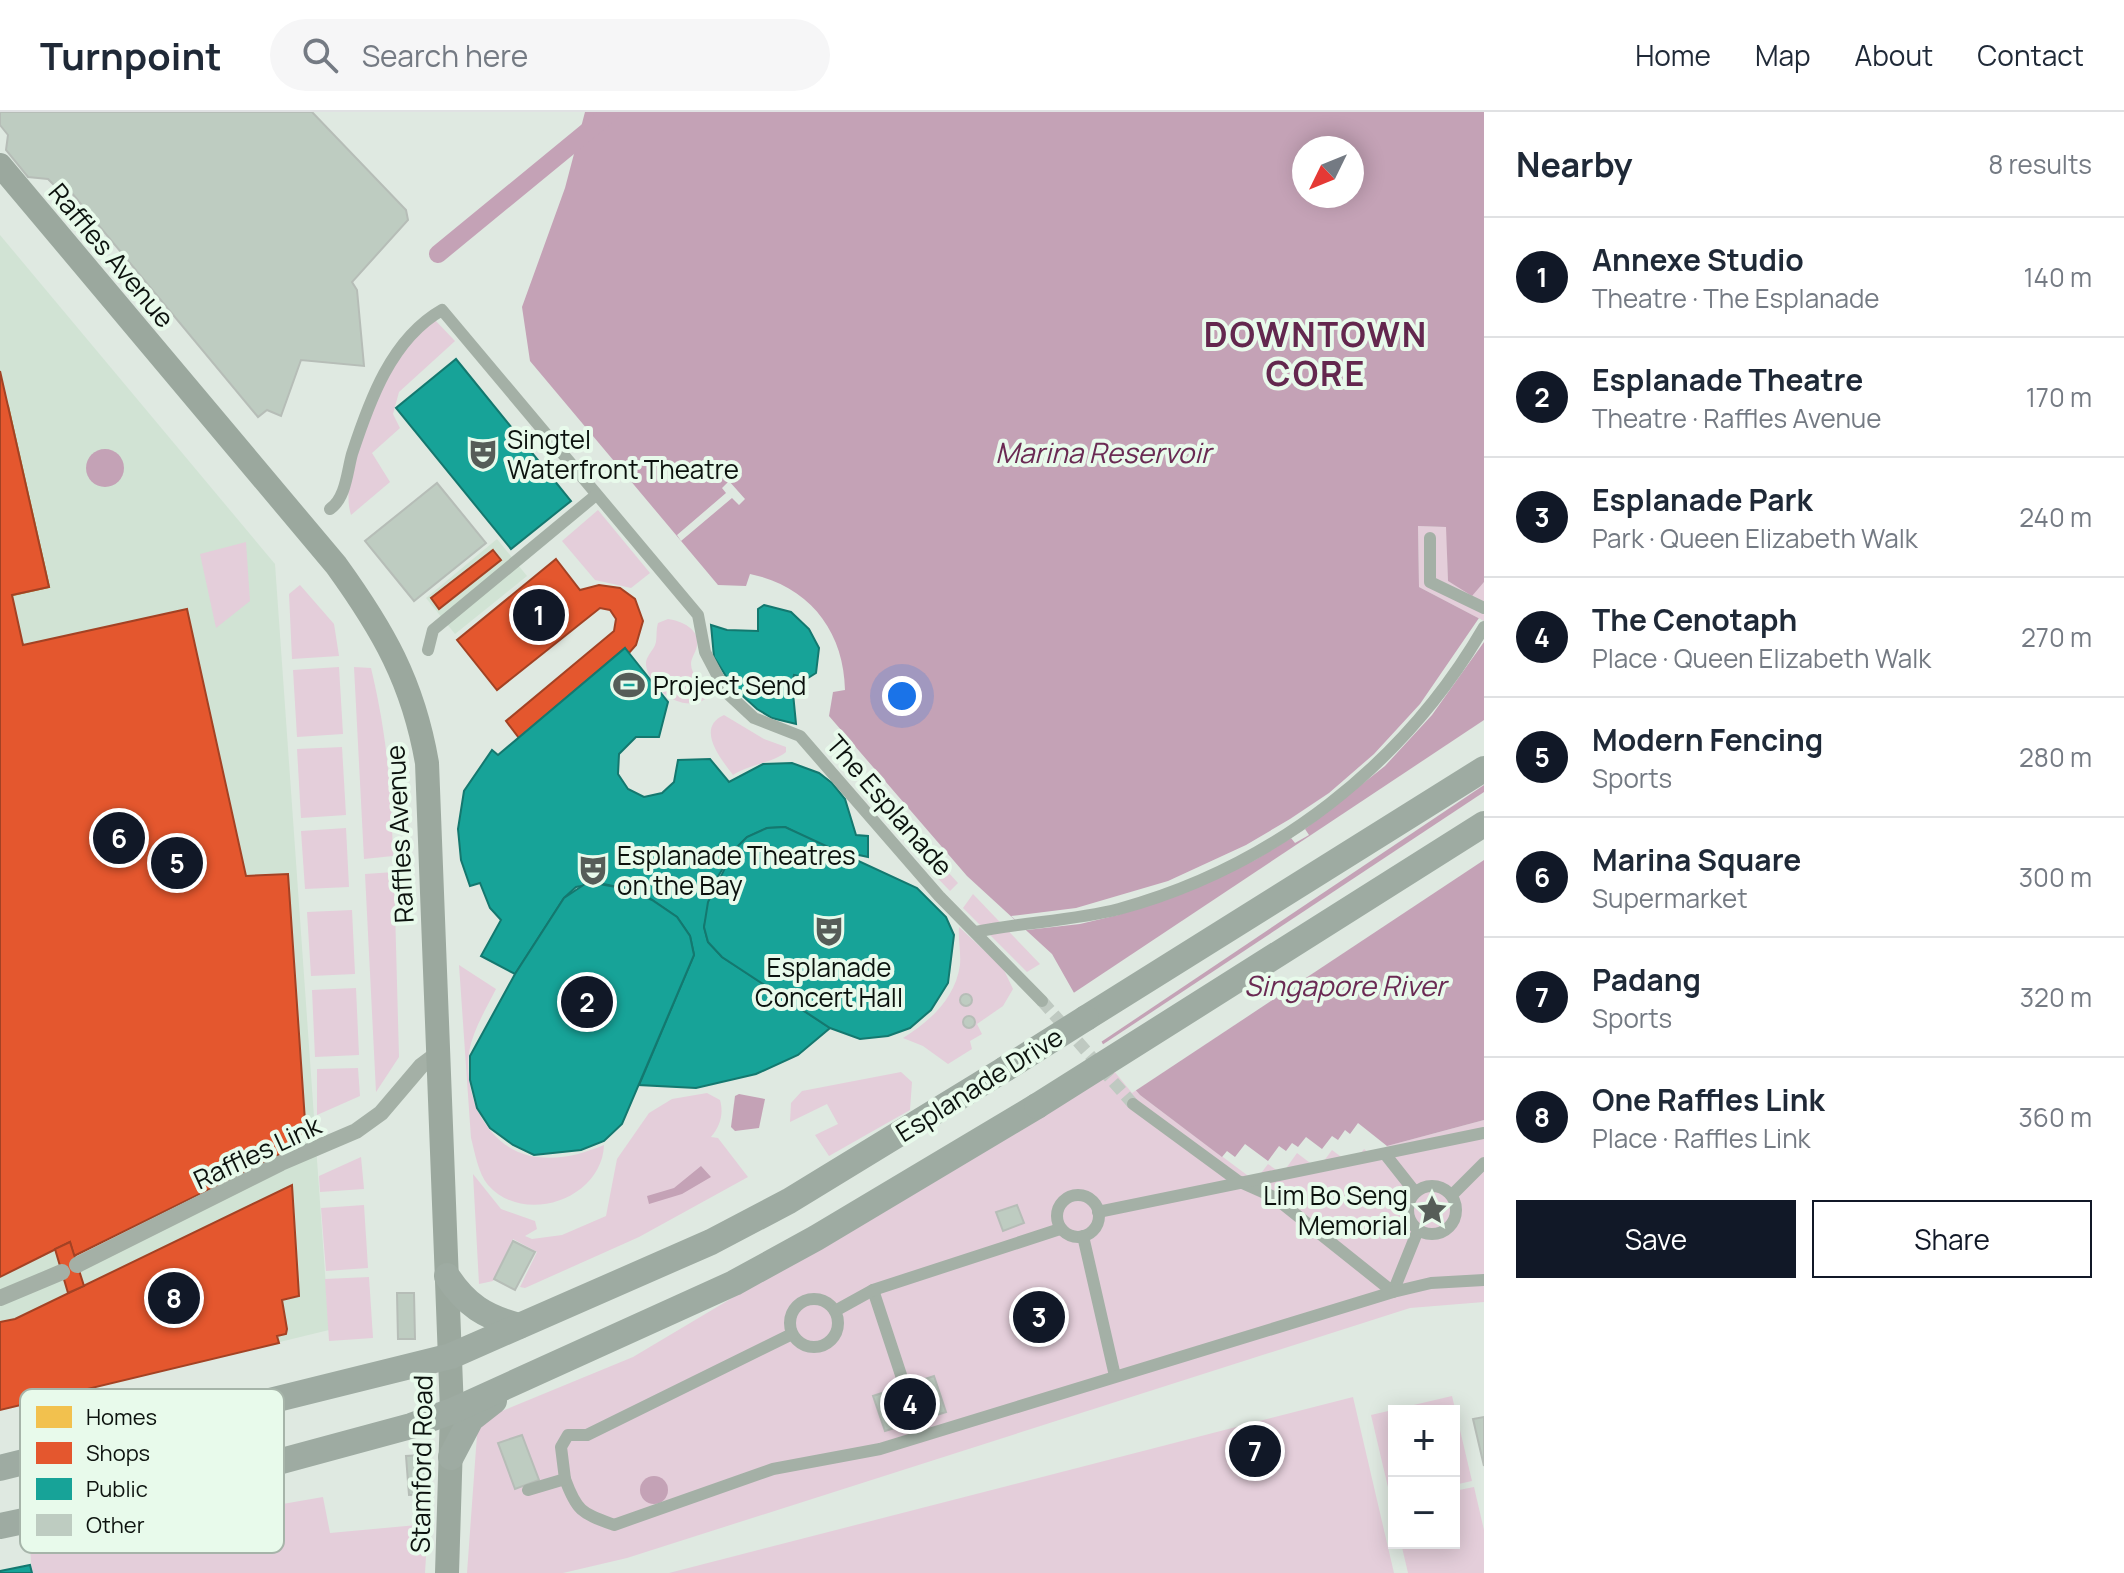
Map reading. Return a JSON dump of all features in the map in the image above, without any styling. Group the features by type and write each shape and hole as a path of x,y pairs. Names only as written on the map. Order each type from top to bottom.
{"highway":[{"name":"Esplanade Drive","path":"284,1397 451,1356 727,1234 789,1201 1005,1069 1484,769"},
{"name":"Esplanade Drive","path":"284,1460 411,1426 452,1411 734,1283 816,1238 1037,1106 1484,824"},
{"path":"447,1276 461,1298 486,1316 519,1326"},
{"path":"451,1457 471,1419 537,1373"},
{"name":"Esplanade Drive","path":"0,1468 20,1463"},
{"name":"Esplanade Drive","path":"0,1526 20,1522"}],"main road":[{"name":"Raffles Avenue","path":"0,165 336,565 381,630 396,659 420,723 427,763 451,1356"},
{"name":"Stamford Road","path":"447,1573 451,1356"}],"street":[{"name":"The Esplanade","path":"330,509 339,503 353,452 386,366 432,316 442,310 698,615 705,652 726,692 754,718 800,736 975,932 1042,1001"},
{"path":"428,650 433,630 596,495"},
{"path":"1430,538 1430,582 1484,608"},
{"path":"975,932 1116,910 1171,893 1254,856 1297,829 1380,760 1418,720 1460,668 1484,627"},
{"name":"Raffles Link","path":"0,1298 70,1268 281,1163 356,1131 381,1113 421,1066 437,1054"},
{"path":"1133,1104 1238,1181 1274,1197 1393,1292"},
{"path":"1098,1212 1484,1133"},
{"path":"1385,1154 1415,1192"},
{"path":"1452,1195 1484,1163"},
{"path":"1435,1186 1452,1195 1457,1212 1452,1225 1434,1234 1418,1230 1408,1214 1415,1192 1435,1186"},
{"path":"1082,1195 1096,1204 1100,1220 1091,1234 1074,1238 1060,1229 1057,1213 1065,1198 1082,1195"},
{"path":"835,1311 873,1290 1060,1229"},
{"path":"1393,1292 1418,1230"},
{"path":"1083,1236 1115,1376"},
{"path":"792,1334 587,1435 568,1435 561,1447 565,1479 575,1506 584,1514 614,1525 773,1469 880,1449 1393,1292 1431,1283 1484,1280"},
{"path":"873,1290 901,1375"},
{"path":"819,1299 835,1311 838,1327 827,1344 809,1347 792,1334 790,1317 802,1302 819,1299"},
{"path":"528,1490 565,1479"}],"shaded area":[{"path":"0,235 275,564 329,1330 86,1389 20,1389 20,1405 0,1410"},
{"path":"434,319 455,341 399,392 393,414 400,428 372,453 390,482 351,515 350,480 368,414 395,361"},
{"path":"598,510 650,573 631,588 595,580 562,541"},
{"path":"1418,526 1447,527 1448,581 1472,595 1484,582 1484,621 1419,587"},
{"path":"497,539 527,576 455,634 426,598"},
{"path":"246,542 250,601 216,628 200,554"},
{"path":"300,585 334,624 339,656 292,659 289,594"},
{"path":"668,619 684,624 696,635 697,646 691,668 709,690 709,696 700,702 690,704 670,698 649,674 646,662 656,642 658,623"},
{"path":"339,667 343,734 297,737 293,670"},
{"path":"354,667 371,668 381,716 393,856 364,859"},
{"path":"724,715 764,739 786,747 786,752 733,775 717,752 711,735 711,728"},
{"path":"342,747 346,815 301,818 297,749"},
{"path":"346,828 349,887 305,889 301,831"},
{"path":"934,857 958,883 950,891 926,866"},
{"path":"394,872 399,1057 376,1092 365,874"},
{"path":"973,894 1040,964 1027,972 963,908"},
{"path":"352,910 355,974 311,976 307,912"},
{"path":"959,927 1003,968 1013,989 1003,1006 977,1024 982,1034 970,1041 972,1049 948,1064 923,1046 903,1038 940,1008 953,988 960,965"},
{"path":"459,965 496,989 474,1036 468,1069 475,1103 492,1133 520,1153 537,1157 571,1156 604,1145 600,1164 590,1180 559,1201 540,1205 521,1204 503,1197 488,1185 482,1175 471,1138"},
{"path":"356,988 359,1055 315,1057 312,990"},
{"path":"358,1068 360,1096 317,1115 317,1069"},
{"path":"1117,1069 1140,1095 1255,1181 1268,1164 1282,1174 1297,1153 1318,1169 1332,1150 1352,1165 1364,1149 1377,1159 1387,1146 1484,1120 1484,1302 1410,1308 627,1558 563,1573 467,1573 478,1421 633,1357"},
{"path":"901,1072 912,1082 910,1110 829,1156 815,1135 838,1124 827,1104 790,1122 791,1103 802,1091"},
{"path":"707,1093 720,1100 722,1110 717,1129 711,1137 718,1138 748,1177 639,1237 525,1288 520,1287 537,1252 513,1239 493,1281 479,1284 473,1174 501,1209 535,1221 537,1229 525,1236 532,1239 562,1235 606,1216 617,1159 649,1113 672,1099"},
{"path":"361,1157 364,1189 320,1192 319,1176"},
{"path":"364,1205 368,1268 326,1271 321,1208"},
{"path":"369,1277 373,1338 329,1341 325,1279"},
{"path":"1452,1396 1454,1405 1414,1405"},
{"path":"1353,1397 1394,1573 669,1573"},
{"path":"1388,1411 1388,1487 1371,1415"},
{"path":"1460,1430 1472,1481 1460,1484"},
{"path":"1474,1487 1484,1530 1484,1573 1408,1573 1402,1549 1460,1549 1460,1490"},
{"path":"323,1497 330,1533 428,1524 425,1573 32,1573 30,1553 284,1553 284,1504"}],"water":[{"name":"Marina Reservoir","path":"585,112 1484,112 1484,582 1472,596 1448,581 1446,527 1418,526 1419,587 1484,621 1484,1120 1387,1146 1358,1123 1350,1134 1345,1130 1338,1140 1332,1136 1322,1149 1306,1137 1298,1147 1292,1143 1286,1151 1279,1146 1268,1161 1245,1144 1235,1157 1227,1151 1222,1157 1140,1095 1117,1069 1052,954 967,876 829,716 833,692 845,690 843,669 838,649 819,614 806,600 771,580 750,574 746,586 718,585 530,361 522,307 565,188"},
{"path":"105,449 118,455 124,468 118,481 105,487 92,481 86,468 92,455"},
{"path":"735,1096 765,1099 759,1128 735,1131 731,1127"},
{"path":"701,1166 711,1177 682,1194 649,1204 647,1196 674,1188"},
{"path":"654,1476 664,1480 668,1490 664,1500 654,1504 644,1500 640,1490 644,1480"}],"pier":[{"path":"729,481 745,499 739,505 732,498 681,541 677,535 726,493 722,488"},
{"path":"1479,618 1484,621 1484,642 1432,715 1385,766 1305,829 1309,835 1295,843 1291,838 1255,860 1173,897 1118,915 1080,924 1027,930 1011,916 1076,908 1168,881 1246,845 1290,819 1329,793 1374,754 1420,704"},
{"path":"1484,720 1484,785 1098,1044 1069,996"},
{"path":"1484,792 1484,860 1132,1093 1114,1071 1099,1047"}],"building: Homes":[{"path":"8,406 49,587 0,598 0,408"},
{"path":"87,833 104,903 160,914 171,968 135,1006 110,1023 147,1182 0,1246 0,852"}],"building: Shops":[{"path":"0,371 49,587 12,595 23,645 187,609 246,876 288,874 305,1121 304,1130 291,1149 74,1256 70,1242 0,1277"},
{"path":"493,550 501,560 439,609 431,598"},
{"path":"556,559 580,590 599,585 620,588 635,599 643,621 636,645 629,653 625,648 519,738 506,721 614,631 616,619 610,610 600,608 497,690 457,640"},
{"path":"292,1185 299,1296 282,1300 287,1329 286,1334 277,1336 279,1343 87,1389 20,1389 20,1405 0,1410 0,1322 15,1319"},
{"path":"70,1242 84,1286 68,1293 55,1249"}],"building: Public":[{"name":"Singtel Waterfront Theatre","path":"456,359 571,501 511,549 396,408"},
{"path":"764,605 791,612 809,629 819,648 816,673 808,678 794,675 796,724 772,718 757,709 732,686 714,657 711,625 727,630 758,631 758,609"},
{"name":"Esplanade Theatres on the Bay","path":"625,648 668,702 659,737 636,737 619,754 618,774 628,789 644,797 662,793 674,782 678,760 710,759 729,782 763,764 792,763 819,773 832,783 845,799 856,835 868,836 868,857 854,854 853,861 785,827 767,828 747,837 734,850 716,880 704,927 708,942 722,957 830,1028 798,1055 756,1074 696,1088 639,1085 694,955 690,936 677,917 652,900 627,889 599,883 576,887 564,898 515,974 481,956 501,920 490,908 480,883 470,886 461,860 458,829 464,791 492,750 498,755"},
{"name":"Esplanade Concert Hall","path":"785,827 917,888 946,917 954,935 948,983 931,1010 910,1028 888,1036 860,1039 830,1028 722,957 708,942 704,927 708,902 734,850 747,837 767,828"},
{"path":"588,882 627,889 652,900 677,917 690,936 694,955 622,1124 604,1141 581,1150 534,1155 513,1145 490,1128 477,1108 470,1080 470,1056 515,974 564,898"},
{"path":"30,1565 32,1573 0,1573 0,1571"}],"building: Other":[{"path":"0,112 312,112 406,210 408,220 352,282 357,290 364,366 301,360 281,416 267,410 258,417 71,192 60,191 48,179 28,177 6,150 8,135 0,125"},
{"path":"437,483 486,543 414,601 365,541"},
{"path":"966,994 972,1000 966,1006 960,1000"},
{"path":"969,1016 975,1022 969,1028 963,1022"},
{"path":"1017,1205 1024,1223 1003,1231 996,1212"},
{"path":"513,1241 535,1252 515,1290 494,1279"},
{"path":"397,1293 414,1293 415,1339 398,1339"},
{"path":"934,1376 946,1412 885,1431 873,1396"},
{"path":"1484,1417 1484,1466 1473,1419"},
{"path":"522,1435 539,1480 515,1489 498,1443"},
{"path":"422,1455 425,1494 409,1495 406,1456"}],"waterway":[{"path":"438,254 611,112"}],"tunnel":[{"path":"1042,1001 1133,1104"}],"place":[{"name":"Singtel Waterfront Theatre","path":"483,454"},
{"name":"Annexe Studio","path":"539,615"},
{"name":"Project Send","path":"629,685"},
{"name":"Marina Square","path":"119,838"},
{"name":"Modern Fencing","path":"177,863"},
{"name":"Esplanade Theatres on the Bay","path":"593,870"},
{"name":"Esplanade Concert Hall","path":"829,931"},
{"name":"Esplanade Theatre","path":"587,1002"},
{"name":"Lim Bo Seng Memorial","path":"1432,1210"},
{"name":"One Raffles Link","path":"174,1298"},
{"name":"Esplanade Park","path":"1039,1317"},
{"name":"The Cenotaph","path":"910,1404"},
{"name":"Padang","path":"1255,1451"}],"district":[{"name":"DOWNTOWN CORE","path":"1316,354"}],"water label":[{"name":"Singapore River","path":"1345,985"}]}
